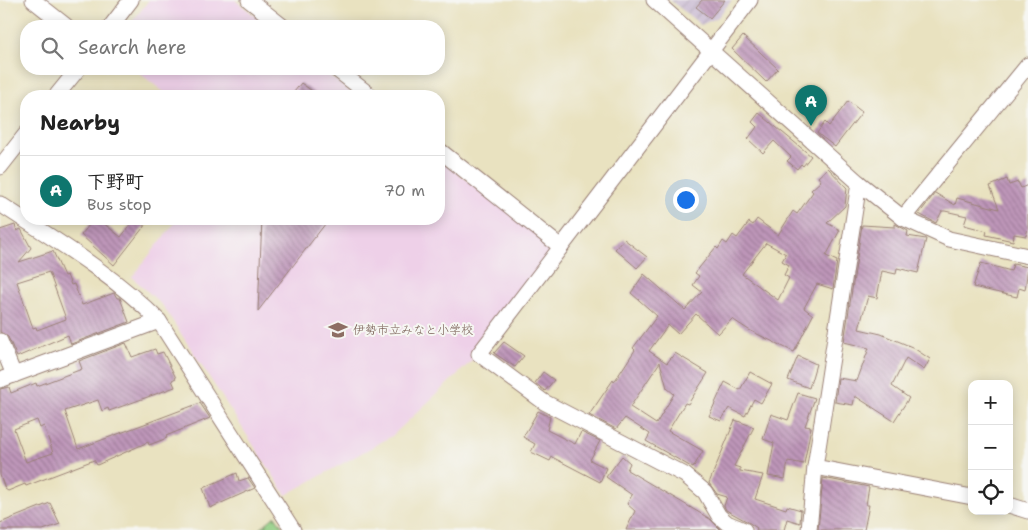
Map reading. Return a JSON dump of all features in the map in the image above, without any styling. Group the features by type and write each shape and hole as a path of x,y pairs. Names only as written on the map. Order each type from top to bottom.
{"street":[{"path":"33,0 58,20"},
{"path":"116,20 131,0"},
{"path":"248,0 274,20"},
{"path":"654,0 712,49 859,183 903,218 949,239 1028,256"},
{"path":"744,530 727,523 720,516 705,492 685,476 544,402 480,354 750,0"},
{"path":"903,218 1028,64"},
{"path":"61,90 73,75"},
{"path":"344,75 362,90"},
{"path":"0,167 20,142"},
{"path":"445,155 561,247"},
{"path":"809,530 815,468 859,183"},
{"path":"0,204 20,217"},
{"path":"32,225 103,272 135,296 159,322 293,530"},
{"path":"0,341 7,378 159,322"},
{"path":"815,468 968,496"},
{"path":"1013,506 1028,511"}],"shaded area":[{"path":"149,0 235,0 260,20 134,20"},
{"path":"670,0 732,0 718,17 701,25"},
{"path":"142,75 329,75 348,90 161,90"},
{"name":"伊勢市立みなと小学校","path":"445,164 561,247 479,354 392,436 286,495 163,306 132,277 173,225 445,225"}],"green space":[{"path":"275,516 285,530 258,530"}],"building":[{"path":"702,0 725,0 710,18 696,7"},
{"path":"743,36 778,69 766,82 732,49"},
{"path":"301,83 311,90 296,90"},
{"path":"848,101 862,112 835,147 817,133 825,122 829,126"},
{"path":"759,113 811,156 803,166 801,164 797,169 787,161 791,157 774,141 763,153 748,139 757,127 752,122"},
{"path":"828,168 847,188 845,206 827,223 840,230 826,256 837,261 833,289 817,284 804,308 813,315 794,352 749,330 732,319 718,334 696,314 678,334 668,325 649,351 667,363 675,353 708,373 688,404 685,403 668,431 703,451 693,468 646,441 650,434 625,418 616,429 589,415 613,380 614,382 635,350 633,348 657,316 631,293 644,274 685,310 702,292 693,285 699,276 695,273 716,247 718,249 723,241 727,244 733,235 737,238 749,222 753,225 757,219 778,235 793,211 797,214 813,192 811,190 821,181 818,177","holes":["766,243 786,254 782,261 789,265 784,275 789,278 778,300 742,274","660,362 667,388 674,394 656,424 630,407"]},
{"path":"1007,179 1009,185 1018,182 1021,188 1028,185 1028,228 1026,236 1014,234 1013,241 986,235 987,231 964,225 967,216 945,211 942,211 936,223 919,214 935,193 955,205 957,198 999,209 990,186"},
{"path":"895,224 908,231 907,236 926,239 918,273 897,268 896,274 882,271 877,298 868,296 859,329 881,334 912,347 930,359 924,370 906,358 892,386 909,398 894,421 855,396 853,405 835,402 838,378 857,381 869,348 844,342 862,225 895,227"},
{"path":"15,225 17,231 21,229 31,248 19,262 53,251 64,276 67,275 71,285 74,284 82,305 114,293 117,298 120,298 129,322 71,344 68,335 17,357 8,337 0,332 0,230","holes":["49,272 66,319 37,330 36,327 33,328 17,282"]},
{"path":"89,225 106,225 121,237 130,225 145,225 114,265 81,235"},
{"path":"262,225 324,225 258,311"},
{"path":"624,239 647,257 637,268 615,249"},
{"path":"981,263 1011,271 1013,264 1028,267 1025,290 1019,288 1017,297 973,287"},
{"path":"504,342 524,356 515,367 494,353"},
{"path":"126,343 132,357 155,349 157,354 163,352 176,378 172,380 175,387 109,411 108,408 102,411 98,400 65,411 78,449 200,403 210,418 166,436 167,438 149,445 148,442 97,465 94,460 8,491 5,489 0,475 0,389 9,387 11,393 36,383 37,386 82,369 79,361","holes":["37,420 40,428 44,426 53,453 26,462 14,429"]},
{"path":"798,356 816,364 809,388 788,380"},
{"path":"543,372 554,380 545,391 535,383"},
{"path":"750,372 772,384 761,403 754,399 745,416 729,408 721,421 709,416 725,382 740,390"},
{"path":"798,393 815,398 805,426 811,427 804,464 788,461 785,479 768,476 774,443 763,439 771,414 788,420"},
{"path":"538,411 550,417 547,430 575,444 581,432 600,441 590,460 606,468 600,482 552,457 550,461 531,452 535,444 523,437"},
{"path":"735,420 754,427 734,466 740,468 740,471 763,475 755,499 786,509 787,506 801,510 800,523 787,519 784,530 756,530 757,528 748,522 726,510 724,506 727,497 717,494 709,483"},
{"path":"622,456 630,463 627,470 710,519 721,530 626,530 635,511 627,504 632,495 606,477"},
{"path":"237,473 239,481 248,478 255,488 210,508 203,488"},
{"path":"823,478 869,487 866,505 869,505 864,530 818,530"},
{"path":"50,503 60,524 43,530 0,530 0,523"}],"place":[{"name":"下野町","path":"811,126"},
{"name":"伊勢市立みなと小学校","path":"338,330"}]}
